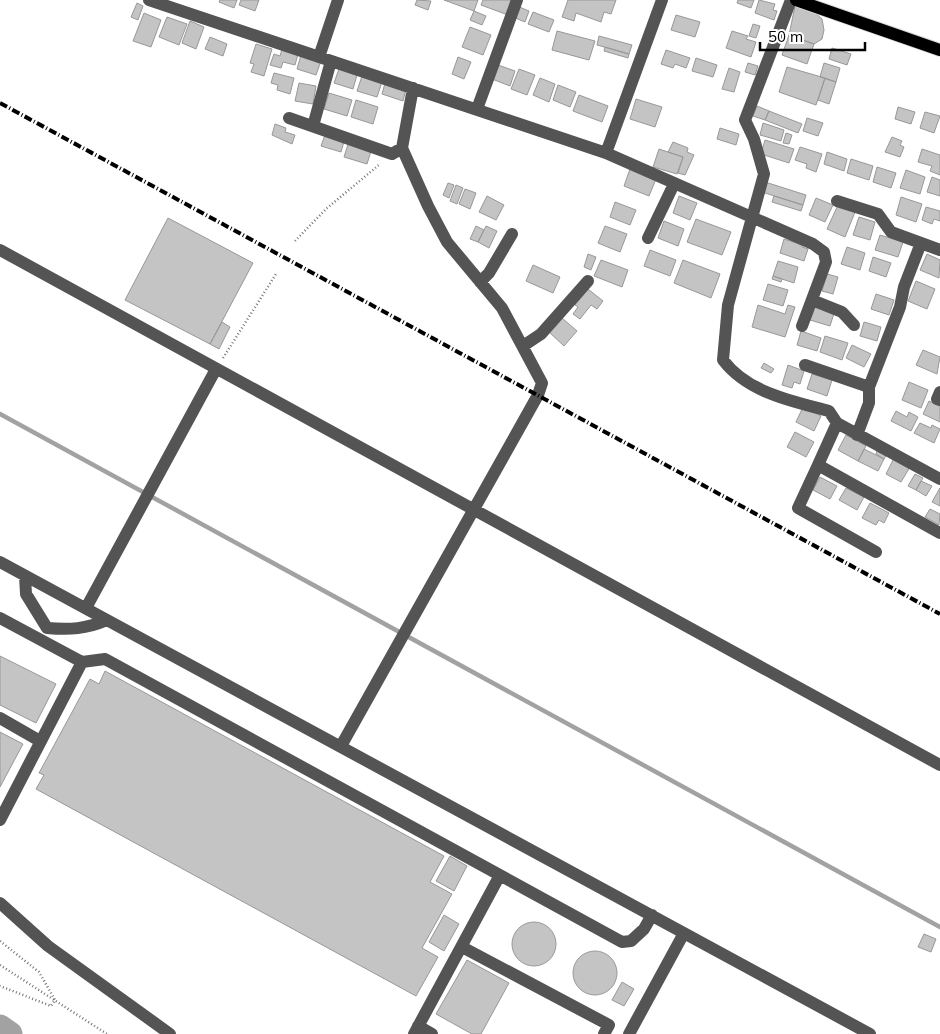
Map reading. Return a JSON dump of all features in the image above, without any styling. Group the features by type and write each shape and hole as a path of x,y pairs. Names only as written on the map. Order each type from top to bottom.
{"main road":[{"path":"796,0 940,50"}],"street":[{"path":"149,0 606,153 752,219 813,244 824,252 826,262 802,326"},
{"path":"313,126 338,0"},
{"path":"477,110 517,0"},
{"path":"606,153 662,0"},
{"path":"791,0 745,120 754,139 764,174 728,305 723,360 728,367 758,390 829,411 837,423 940,479"},
{"path":"341,746 541,388 542,383 502,308 447,242 397,151 413,88"},
{"path":"289,118 397,151"},
{"path":"648,238 674,184"},
{"path":"837,201 878,214 891,232 940,250"},
{"path":"480,282 489,274 512,234"},
{"path":"858,435 869,402 869,387 900,307 904,287 921,243"},
{"path":"0,250 940,765"},
{"path":"523,346 541,334 588,281"},
{"path":"812,300 842,312 854,325"},
{"path":"805,366 869,387"},
{"path":"86,608 216,368"},
{"path":"940,392 937,399 940,400"},
{"path":"837,423 798,508 876,552"},
{"path":"818,465 940,533"},
{"path":"0,562 870,1034"},
{"path":"25,576 26,594 47,628"},
{"path":"0,618 82,662 105,659 622,942 631,941 644,929 652,915"},
{"path":"47,628 74,630 107,620"},
{"path":"40,640 47,628"},
{"path":"0,820 82,662"},
{"path":"0,718 40,742"},
{"path":"432,1034 416,1030 500,875"},
{"path":"0,903 48,946 170,1034"},
{"path":"629,1034 684,933"},
{"path":"462,947 609,1025 604,1034"}],"path":[{"path":"295,241 326,209 397,151"},
{"path":"216,368 276,274"},
{"path":"0,941 38,972 55,1000"},
{"path":"0,965 106,1034"},
{"path":"0,986 51,1006 55,1000"}],"building":[{"path":"220,0 237,0 234,8 219,2"},
{"path":"241,0 259,0 255,11 239,5"},
{"path":"417,0 431,1 428,10 415,5"},
{"path":"444,0 478,0 474,11"},
{"path":"483,0 514,0 508,15 481,5"},
{"path":"568,0 616,0 611,14 604,12 601,22 576,13 574,21 562,17"},
{"path":"738,0 754,0 751,8 737,3"},
{"path":"759,0 775,4 773,10 777,11 774,20 755,13"},
{"path":"137,3 143,6 138,20 131,17"},
{"path":"517,6 529,11 525,22 513,17"},
{"path":"795,6 814,12 822,19 824,30 822,39 814,44 789,35"},
{"path":"474,11 486,16 482,25 470,20"},
{"path":"533,12 554,20 549,32 528,24"},
{"path":"144,13 161,20 151,47 133,41"},
{"path":"676,15 700,22 695,37 671,30"},
{"path":"167,17 187,24 179,45 159,37"},
{"path":"190,21 204,27 196,49 182,43"},
{"path":"753,24 760,26 756,38 749,36"},
{"path":"470,27 491,35 483,55 462,47"},
{"path":"557,31 595,41 589,60 552,50"},
{"path":"732,31 748,36 746,39 756,42 751,57 726,48"},
{"path":"789,35 814,44 807,64 782,55"},
{"path":"599,36 632,45 629,54 597,45"},
{"path":"210,37 227,44 223,56 205,49"},
{"path":"256,44 272,49 264,76 251,72 254,64 250,63"},
{"path":"605,47 629,54 628,58 604,51"},
{"path":"832,48 851,54 847,65 829,59"},
{"path":"282,49 298,54 295,65 283,62 281,68 270,65 274,54 280,56"},
{"path":"666,50 690,58 686,68 675,64 673,68 661,64"},
{"path":"301,55 321,61 316,75 297,69"},
{"path":"458,57 471,62 464,79 452,74"},
{"path":"696,58 717,65 713,77 692,71"},
{"path":"748,63 758,66 755,75 745,72"},
{"path":"824,63 840,68 836,82 820,77"},
{"path":"498,65 515,71 510,86 492,79"},
{"path":"787,67 825,78 816,105 779,92"},
{"path":"729,68 740,72 734,92 722,89"},
{"path":"339,69 357,75 353,89 334,83"},
{"path":"519,69 535,75 527,95 511,89"},
{"path":"274,73 294,78 290,94 277,90 278,85 271,83"},
{"path":"362,76 382,82 377,97 357,91"},
{"path":"540,78 555,84 549,102 533,95"},
{"path":"825,78 836,82 829,104 818,100"},
{"path":"299,83 316,86 313,104 295,101"},
{"path":"385,83 406,89 403,101 382,94"},
{"path":"558,85 576,92 570,107 553,100"},
{"path":"329,93 352,100 347,116 324,109"},
{"path":"579,95 608,106 602,122 573,111"},
{"path":"636,99 662,107 655,127 630,119"},
{"path":"356,100 378,107 373,124 351,117"},
{"path":"757,106 769,111 765,120 753,116"},
{"path":"898,107 915,112 911,124 895,119"},
{"path":"769,111 802,124 798,133 765,120"},
{"path":"925,112 940,116 934,133 920,128"},
{"path":"807,118 823,123 818,136 803,131"},
{"path":"763,123 784,130 781,141 760,135"},
{"path":"275,124 286,128 285,132 295,135 292,144 272,135"},
{"path":"720,128 739,134 736,145 717,139"},
{"path":"326,132 345,138 341,152 321,146"},
{"path":"786,133 792,135 789,144 783,143"},
{"path":"892,137 902,141 900,145 904,147 900,157 885,152"},
{"path":"765,140 794,149 789,163 761,154"},
{"path":"349,141 372,148 367,164 344,157"},
{"path":"673,142 688,148 687,152 694,155 685,175 678,173 683,157 668,152"},
{"path":"800,147 822,154 816,172 806,168 807,164 795,160"},
{"path":"659,149 683,157 677,174 653,167"},
{"path":"922,149 940,155 940,175 930,171 932,166 918,162"},
{"path":"827,152 847,159 844,171 824,164"},
{"path":"851,159 873,166 869,180 847,173"},
{"path":"877,167 896,173 891,188 873,182"},
{"path":"630,169 656,179 649,196 624,186"},
{"path":"906,170 925,177 920,194 900,188"},
{"path":"932,177 940,180 940,196 927,192"},
{"path":"765,182 806,195 803,205 762,192"},
{"path":"448,183 454,185 449,198 443,195"},
{"path":"456,185 463,188 457,204 450,201"},
{"path":"465,189 476,193 470,209 459,204"},
{"path":"487,196 504,205 496,220 479,212"},
{"path":"679,196 697,203 690,220 673,213"},
{"path":"774,196 803,205 801,211 772,202"},
{"path":"901,197 922,204 916,222 896,215"},
{"path":"816,198 833,205 825,222 809,215"},
{"path":"615,202 636,210 630,225 610,217"},
{"path":"838,205 855,212 845,237 827,229"},
{"path":"926,207 940,211 940,221 934,219 932,224 922,220"},
{"path":"859,217 875,222 870,240 853,235"},
{"path":"168,218 253,263 210,344 125,300"},
{"path":"696,219 731,232 722,255 687,242"},
{"path":"664,221 684,229 678,246 658,238"},
{"path":"476,226 484,230 478,242 470,239"},
{"path":"486,226 497,231 489,248 478,242"},
{"path":"605,226 627,234 620,252 598,243"},
{"path":"880,235 903,242 898,257 875,250"},
{"path":"784,239 803,245 802,247 808,249 804,261 780,253"},
{"path":"847,247 865,253 860,270 841,264"},
{"path":"650,250 676,260 670,276 644,266"},
{"path":"588,254 596,257 591,270 584,267"},
{"path":"927,254 940,260 939,278 920,270"},
{"path":"873,257 891,263 886,277 869,271"},
{"path":"601,260 628,270 622,287 594,276"},
{"path":"683,260 720,274 711,298 674,283"},
{"path":"778,261 798,267 794,283 773,276"},
{"path":"533,265 560,277 553,293 526,281"},
{"path":"827,274 838,277 833,294 822,291"},
{"path":"773,276 782,279 781,282 772,279"},
{"path":"916,281 935,289 927,309 908,301"},
{"path":"768,284 788,290 783,306 763,300"},
{"path":"588,289 603,301 597,309 591,305 580,319 573,314 578,307 575,305"},
{"path":"876,294 894,300 889,315 871,309"},
{"path":"815,304 835,310 830,326 810,320"},
{"path":"758,305 785,314 788,305 795,307 785,337 752,327"},
{"path":"562,318 577,331 564,346 549,332"},
{"path":"222,322 230,327 219,349 210,344"},
{"path":"864,322 881,327 877,341 860,336"},
{"path":"801,331 821,338 817,351 797,345"},
{"path":"825,336 848,343 842,360 820,352"},
{"path":"852,345 871,354 864,367 846,358"},
{"path":"923,350 940,357 937,374 916,365"},
{"path":"764,363 774,369 771,373 761,368"},
{"path":"788,365 804,371 800,384 794,382 792,388 782,385"},
{"path":"812,374 832,380 827,396 807,389"},
{"path":"909,382 928,390 921,408 902,400"},
{"path":"929,401 940,406 940,422 923,414"},
{"path":"803,407 821,416 814,431 796,422"},
{"path":"896,411 907,417 909,412 918,417 911,431 891,421"},
{"path":"920,423 931,428 932,425 940,429 934,443 914,433"},
{"path":"795,432 814,442 806,457 787,447"},
{"path":"846,435 866,446 858,461 838,450"},
{"path":"864,449 884,459 878,471 858,461"},
{"path":"877,451 886,456 884,459 876,454"},
{"path":"894,458 910,467 901,482 886,474"},
{"path":"915,474 923,478 916,490 908,486"},
{"path":"820,477 837,486 830,499 813,490"},
{"path":"921,481 932,486 926,496 916,490"},
{"path":"846,488 864,497 857,510 839,500"},
{"path":"940,488 940,506 932,502"},
{"path":"870,503 889,513 884,523 879,520 876,525 862,518"},
{"path":"930,509 940,514 939,525 925,517"},
{"path":"0,656 56,684 36,723 0,705"},
{"path":"105,671 444,856 430,882 452,894 422,948 438,957 416,996 36,789 44,775 39,773 90,679 99,684"},
{"path":"0,732 23,744 0,787"},
{"path":"450,856 467,866 454,891 436,881"},
{"path":"444,915 459,924 444,951 429,942"},
{"path":"530,922 538,922 550,928 556,944 550,960 538,966 530,966 518,960 512,948 512,940 518,928"},
{"path":"924,934 936,939 931,952 918,947"},
{"path":"591,951 599,951 611,957 617,973 611,989 599,995 591,995 579,989 573,977 573,969 579,957"},
{"path":"467,960 509,983 481,1034 472,1034 436,1014"},
{"path":"622,982 634,989 624,1006 612,1000"}],"waterway":[{"path":"0,414 940,927"},
{"path":"0,1027 10,1034"}],"railway":[{"path":"0,103 940,614"}]}
